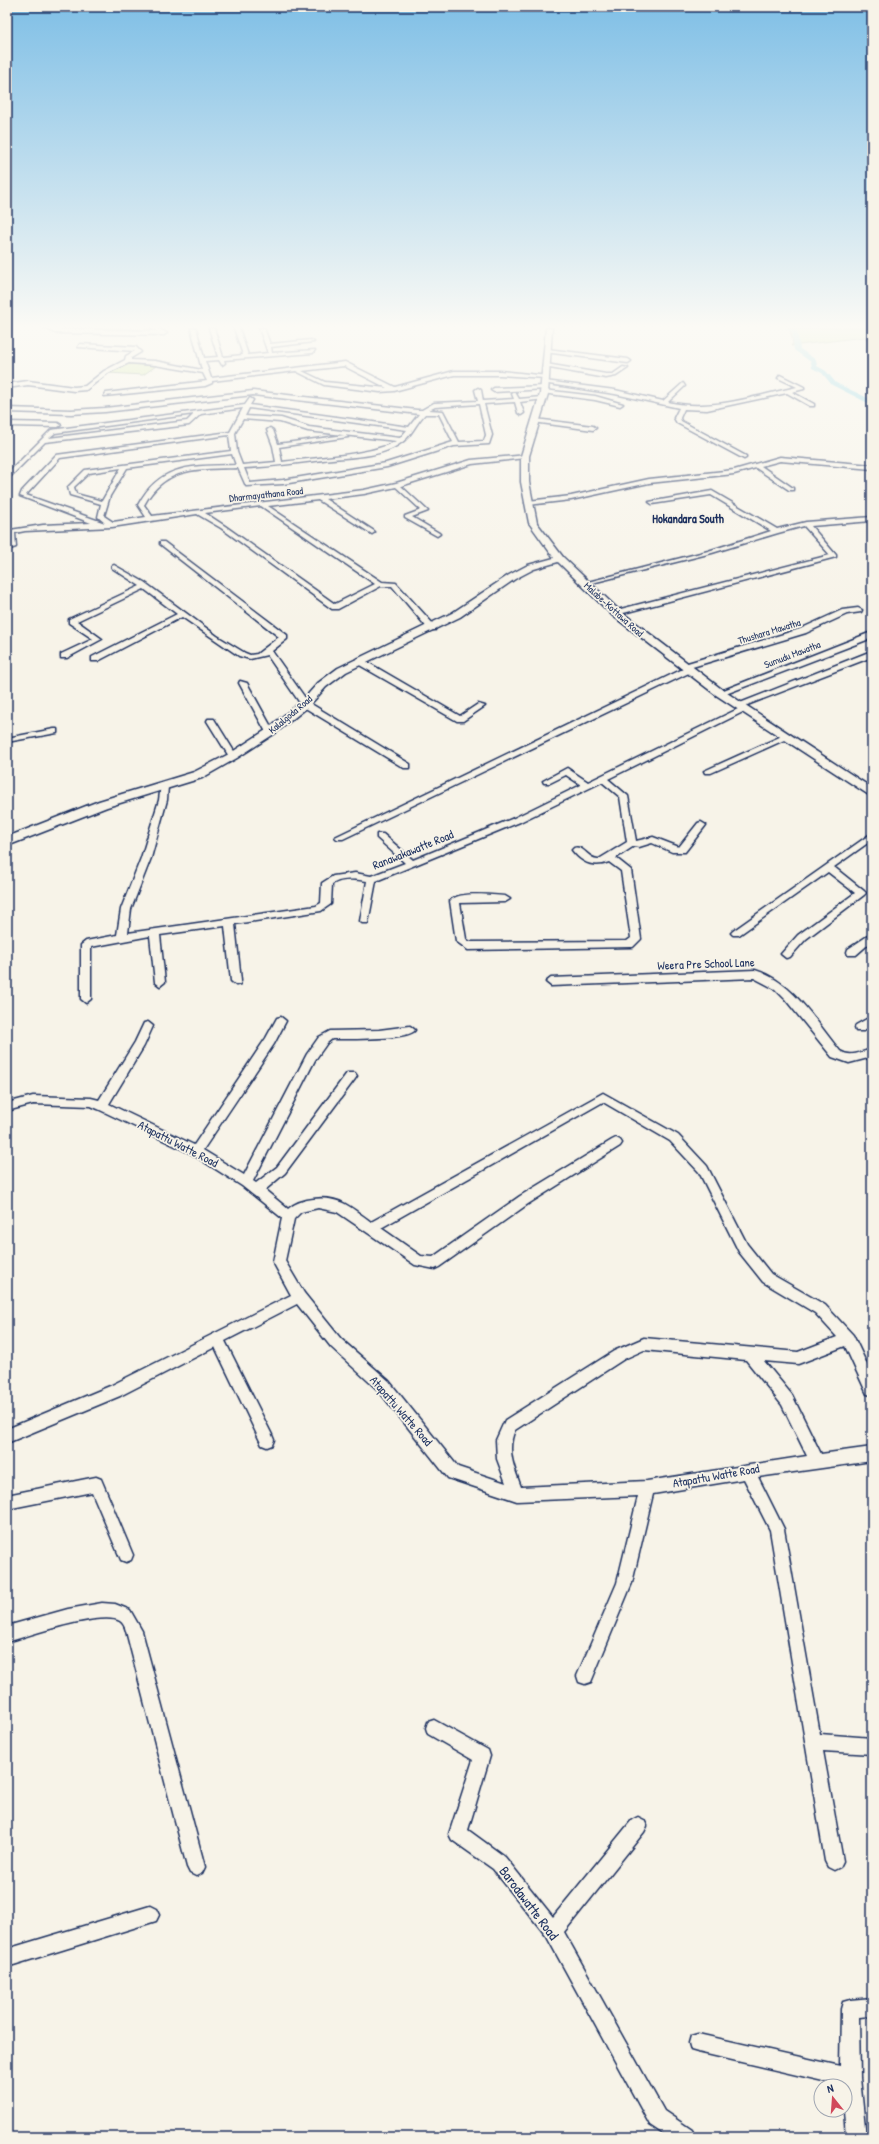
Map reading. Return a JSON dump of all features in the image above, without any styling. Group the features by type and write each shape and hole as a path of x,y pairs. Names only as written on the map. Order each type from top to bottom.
{"main road":[{"name":"Malabe-Kottawa Road","path":"533,428 525,456 528,503 534,523 560,559 616,613 686,668 720,693 872,793"},
{"name":"Kalalgoda Road","path":"7,842 103,804 146,790 198,776 270,732 305,704 322,685 342,670 432,628 456,615 512,576 532,567 560,559"}],"street":[{"path":"7,478 56,428"},
{"path":"53,431 78,428"},
{"path":"42,441 154,428"},
{"path":"234,428 232,433 234,452 248,485 283,482 387,465 456,443 487,443 489,435 487,428"},
{"path":"308,428 401,440"},
{"path":"405,428 412,429"},
{"path":"449,428 456,443"},
{"path":"690,428 744,457"},
{"path":"150,518 141,505 143,500 165,476 181,471 279,464 369,453 391,446 401,440 412,429"},
{"path":"270,430 276,446 279,464"},
{"path":"103,526 23,496 24,492 58,456 232,433"},
{"path":"276,446 364,435"},
{"path":"103,503 73,495 71,487 87,471 234,452"},
{"name":"Dharmayathana Road","path":"9,532 40,528 113,526 130,524 150,518 320,498 397,485 471,462 525,456"},
{"path":"528,503 571,498 649,481 734,472 780,459 872,467"},
{"path":"113,526 101,517 103,503 126,465"},
{"path":"757,466 790,489"},
{"path":"397,485 426,510 407,517 436,534"},
{"path":"652,502 712,493 776,531"},
{"path":"320,498 372,532"},
{"path":"263,505 380,584"},
{"path":"198,512 224,527 335,607 380,584 394,584 432,628"},
{"path":"586,584 710,552 776,531 806,524 872,519"},
{"path":"616,613 834,556 806,524"},
{"path":"7,548 13,548 9,532"},
{"path":"114,567 145,586 182,614 244,656 257,656 268,651 284,638 162,543"},
{"path":"64,656 98,639 72,621 145,586"},
{"name":"Thushara Mawatha","path":"340,837 686,668 803,632 845,612 858,610"},
{"path":"95,659 182,614"},
{"name":"Sumudu Mawatha","path":"720,693 872,635"},
{"path":"268,651 305,704 407,766"},
{"name":"Ranawakawatte Road","path":"86,999 86,945 122,937 230,923 318,909 326,904 327,883 333,879 355,876 372,879 412,864 516,820 586,785 627,767 742,707 872,654"},
{"path":"359,661 460,719 481,706"},
{"path":"243,683 270,732"},
{"path":"211,721 233,756"},
{"path":"7,740 54,731"},
{"path":"708,771 787,737"},
{"path":"547,781 567,771 586,785"},
{"path":"602,778 624,796 632,843"},
{"path":"122,937 126,909 146,858 163,800 164,786"},
{"path":"577,850 594,863 598,864 610,858 632,843 639,844 653,840 675,850 682,850 701,825"},
{"path":"380,836 412,864"},
{"path":"736,933 872,836"},
{"path":"505,899 462,898 455,901 461,941 468,946 629,945 636,939 626,870 610,858"},
{"path":"786,954 802,937 861,893 828,867"},
{"path":"365,921 372,879"},
{"path":"230,923 236,981"},
{"path":"155,933 160,982"},
{"path":"852,952 872,936"},
{"name":"Weera Pre School Lane","path":"551,982 755,974 769,978 782,990 836,1054 850,1060 872,1053"},
{"path":"860,1028 872,1020"},
{"path":"196,1151 270,1041 281,1021"},
{"path":"102,1106 140,1043 148,1026"},
{"path":"251,1186 311,1057 323,1040 330,1035 379,1034 410,1030"},
{"path":"251,1186 281,1170 351,1076"},
{"path":"371,1228 603,1097 674,1138 703,1169 743,1248 767,1278 820,1309 848,1339 872,1389"},
{"name":"Atapattu Watte Road","path":"7,1108 33,1100 90,1102 102,1106 196,1151 251,1186 288,1216 279,1262 299,1297 336,1343 384,1386 453,1472 517,1494 647,1488 816,1460 872,1454"},
{"path":"288,1216 297,1208 318,1203 340,1207 419,1261 435,1263 524,1200 616,1143"},
{"path":"7,1436 115,1391 218,1340 299,1297"},
{"path":"517,1494 504,1459 503,1440 510,1425 619,1355 644,1344 798,1358 848,1339"},
{"path":"218,1340 267,1440"},
{"path":"752,1355 787,1400 816,1460"},
{"path":"748,1471 777,1529 834,1861"},
{"path":"7,1502 96,1484 126,1555"},
{"path":"585,1676 624,1583 647,1488"},
{"path":"7,1634 92,1611 115,1610 127,1615 134,1631 196,1867"},
{"name":"Barodawatte Road","path":"434,1728 482,1756 458,1834 499,1863 553,1931 657,2118 686,2137"},
{"path":"813,1742 872,1746"},
{"path":"553,1931 638,1826"},
{"path":"7,1958 150,1915"},
{"path":"698,2043 850,2078 850,2009 872,2007"},
{"path":"853,2108 856,2137"}],"district":[{"name":"Hokandara South","path":"688,519"}]}
